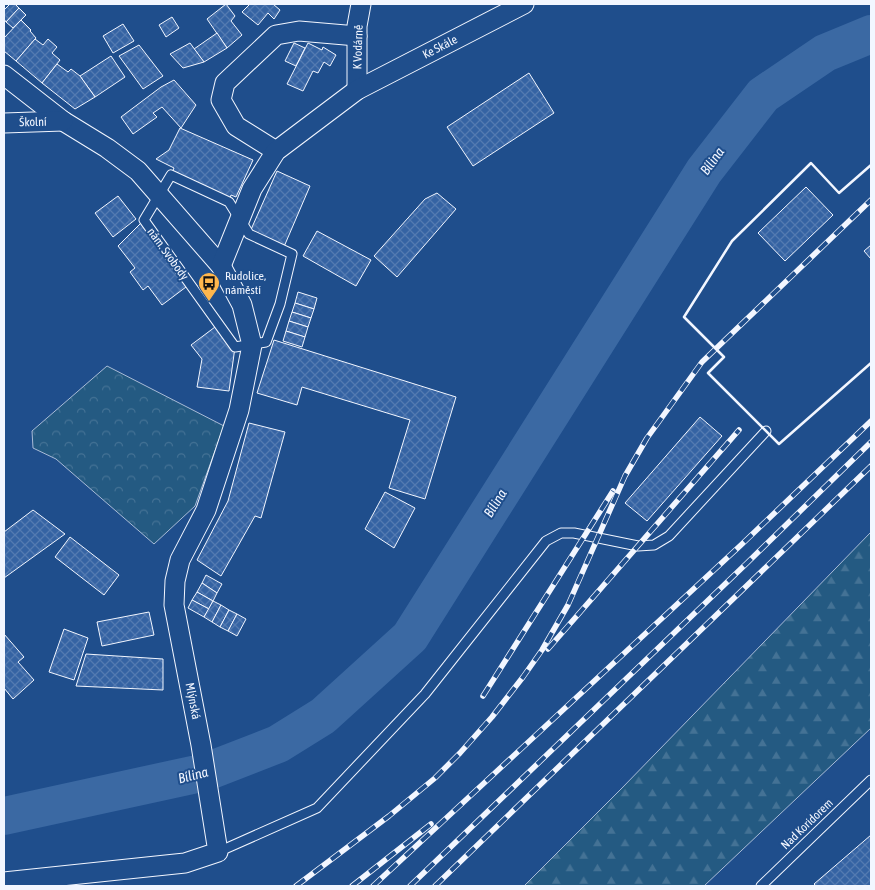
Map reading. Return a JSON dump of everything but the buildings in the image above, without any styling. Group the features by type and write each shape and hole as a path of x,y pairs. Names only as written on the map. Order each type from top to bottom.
{"street":[{"name":"K Vodárně","path":"357,90 357,36 361,4"},
{"name":"Ke Skále","path":"357,90 524,4"},
{"path":"276,151 236,126 221,100 225,82 276,35 300,31 357,36"},
{"path":"4,75 63,122 107,148 138,171 221,266 242,305 252,345"},
{"path":"221,266 252,189 276,151 357,90"},
{"name":"Školní","path":"4,123 63,122"},
{"name":"Mlýnská","path":"218,852 201,745 174,605 175,581 180,560 206,510 240,410 252,345"},
{"path":"4,882 185,864 218,852"}],"lane":[{"name":"nám. Svobody","path":"171,175 228,202 240,220 249,234 292,254 280,304 266,342 235,347 144,220 171,175"},
{"path":"218,852 317,808 425,694 546,541 561,533 574,533 638,546 654,544 668,536 766,431"},
{"name":"Nad Koridorem","path":"760,886 871,780"}],"green space":[{"path":"107,366 224,426 195,506 154,544 56,459 33,448 32,431"},
{"path":"871,532 871,728 704,886 524,886 622,788"}],"waterway":[{"name":"Bílina","path":"4,816 206,772 278,744 323,716 410,637 704,171 763,95 825,53 871,34"}],"railway":[{"path":"296,886 389,816 435,778 492,717 542,650 568,605 625,476 647,438 702,362 871,200"},
{"path":"373,886 741,545 871,421"},
{"path":"548,649 739,430"},
{"path":"410,886 871,442"},
{"path":"435,886 871,466"},
{"path":"483,696 613,491"},
{"path":"352,886 431,824"}],"wall":[{"path":"871,165 839,193 811,163 732,241 684,317 724,357 708,373 779,444 871,363"}],"place":[{"name":"Rudolice, náměstí","path":"209,302"}]}
